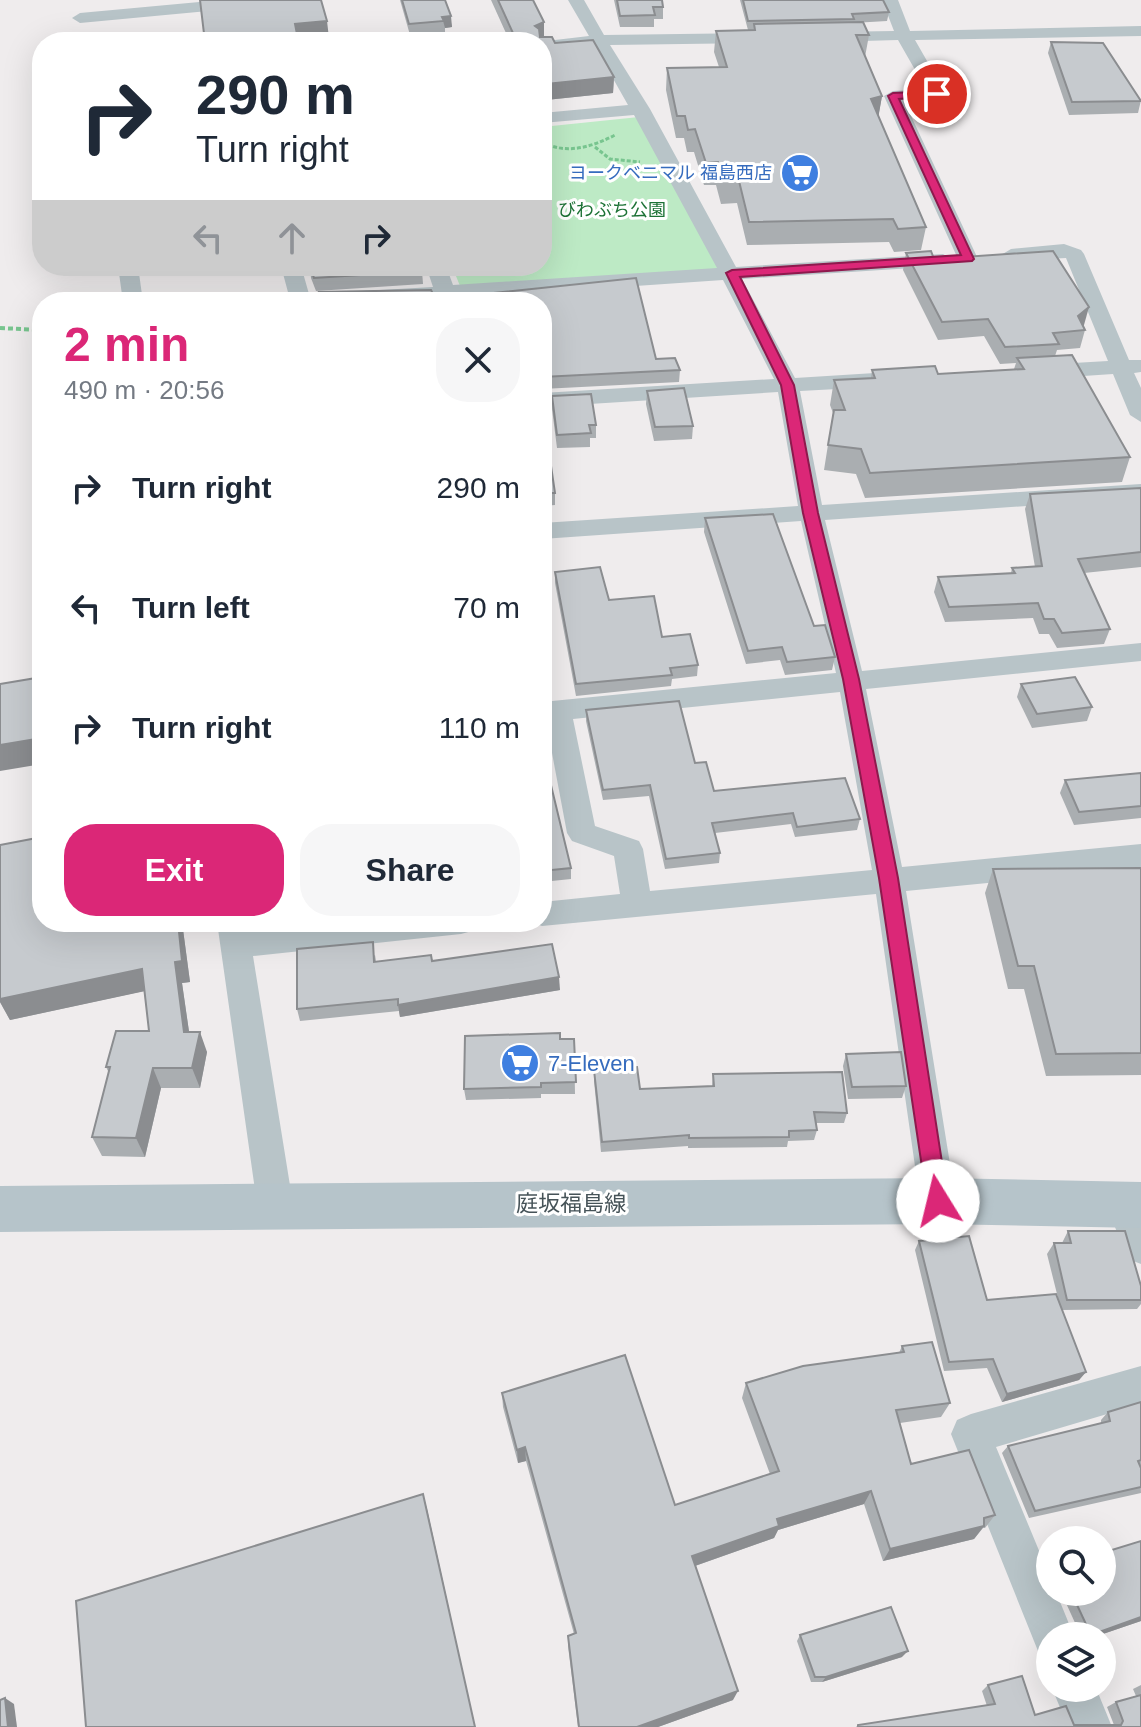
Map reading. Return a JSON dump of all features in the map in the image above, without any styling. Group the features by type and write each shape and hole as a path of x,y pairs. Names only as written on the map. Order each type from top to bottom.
{"main road":[{"name":"庭坂福島線","path":"0,1209 275,1204 938,1201 1135,1219"}],"street":[{"path":"77,0 82,24 271,0"},
{"path":"576,0 732,273 788,385 811,513 851,679 889,878 938,1201"},
{"path":"890,0 904,36 937,94 893,96 968,259"},
{"path":"808,37 1141,31"},
{"path":"552,45 600,40 776,38"},
{"path":"552,117 641,109"},
{"path":"460,292 1064,250 1074,254 1131,367 1141,415"},
{"path":"1010,373 1131,367"},
{"path":"552,399 899,379"},
{"path":"552,530 1141,491"},
{"path":"552,711 1141,652"},
{"path":"552,719 582,833 628,849 637,904"},
{"path":"552,913 1141,856"},
{"path":"272,932 234,934 275,1204"},
{"path":"1047,1622 971,1434 1141,1385"},
{"path":"1080,1702 1090,1727"}],"path":[{"path":"552,146 561,150 582,145 595,147 620,132"},
{"path":"595,147 601,156 653,166"},
{"path":"0,328 32,330"}],"green space":[{"name":"びわぶち公園","path":"639,117 728,272 462,291 456,276 552,276 552,126"}],"building":[{"path":"200,0 321,0 327,21 295,24 297,32 204,32"},
{"path":"402,0 445,0 451,16 442,17 444,21 409,24"},
{"path":"498,0 533,0 544,22 535,26 539,32 512,32"},
{"path":"617,0 662,0 663,7 653,7 655,15 620,16"},
{"path":"743,0 883,0 889,12 852,14 854,19 748,21"},
{"name":"ヨークベニマル 福島西店","path":"863,22 869,35 856,35 882,96 871,99 926,227 898,229 893,219 749,222 739,181 723,181 718,162 706,163 695,129 688,130 685,116 677,116 667,68 727,67 716,31 755,30 754,24"},
{"path":"552,37 555,43 593,40 614,77 552,83"},
{"path":"1051,42 1103,43 1141,101 1072,102"},
{"path":"931,251 934,259 1053,251 1089,307 1078,316 1085,330 1053,333 1059,344 1005,347 988,319 942,322 906,253"},
{"path":"636,278 656,359 675,358 680,370 552,376 552,292 503,292"},
{"path":"431,290 432,292 319,292"},
{"path":"1072,355 1130,457 870,473 861,449 828,445 834,410 845,410 834,380 875,378 872,370 935,366 938,374 1024,369 1017,358"},
{"path":"684,388 693,426 655,427 647,391"},
{"path":"591,394 596,425 589,425 591,433 557,435 552,396"},
{"path":"1141,488 1141,552 1078,559 1110,629 1062,633 1054,619 1044,619 1038,603 949,607 938,577 1015,573 1012,568 1042,566 1030,494"},
{"path":"773,514 814,626 825,625 835,657 787,662 782,647 748,651 705,518"},
{"path":"600,567 609,600 654,596 662,637 690,634 698,665 670,668 672,675 576,684 555,572"},
{"path":"1075,677 1092,707 1037,714 1021,684"},
{"path":"32,679 32,740 0,745 0,684"},
{"path":"679,701 695,763 706,762 714,791 845,778 860,819 797,827 793,813 712,823 720,853 666,859 650,785 603,790 586,710"},
{"path":"1141,773 1141,806 1079,812 1065,780"},
{"path":"552,789 571,868 552,870"},
{"path":"32,839 32,932 179,932 182,961 175,962 184,1032 200,1032 192,1068 153,1068 136,1138 92,1137 116,1031 149,1031 142,969 0,999 0,845"},
{"path":"1141,868 1141,1053 1056,1054 1034,966 1018,966 993,869"},
{"path":"373,942 374,962 431,955 432,961 552,944 559,977 398,1005 398,999 297,1009 297,949"},
{"name":"7-Eleven","path":"560,1033 560,1039 574,1039 576,1082 541,1083 541,1087 464,1089 465,1036"},
{"path":"901,1052 906,1086 852,1087 846,1054"},
{"path":"637,1067 640,1089 714,1086 713,1074 842,1072 847,1113 814,1112 817,1130 789,1131 789,1137 689,1138 689,1135 602,1142 594,1070"},
{"path":"1068,1231 1125,1231 1141,1286 1141,1300 1067,1300 1054,1243 1071,1243"},
{"path":"969,1236 987,1300 1056,1294 1086,1372 1007,1394 993,1359 949,1362 919,1241"},
{"path":"932,1342 950,1403 896,1410 911,1464 969,1450 995,1515 984,1518 984,1526 890,1549 871,1491 777,1519 779,1526 692,1556 738,1691 637,1727 579,1727 568,1636 576,1633 525,1447 517,1450 502,1393 625,1355 675,1505 779,1471 746,1383 803,1366 904,1352 902,1346"},
{"path":"1141,1402 1141,1460 1138,1461 1141,1487 1035,1511 1008,1446 1110,1421 1108,1412"},
{"path":"423,1494 475,1727 86,1727 76,1601"},
{"path":"1141,1541 1141,1617 1116,1626 1116,1622 1085,1622 1078,1606 1116,1606 1116,1549"},
{"path":"891,1607 908,1651 826,1677 815,1677 800,1635"},
{"path":"1022,1676 1035,1715 1066,1706 1074,1725 1121,1725 1123,1721 1116,1702 1141,1695 1141,1727 858,1727 995,1704 988,1685"},
{"path":"5,1698 8,1727 0,1727 0,1700"}],"place":[{"name":"ヨークベニマル 福島西店","path":"800,173"},
{"name":"7-Eleven","path":"520,1063"}],"route":[{"path":"937,94 893,96 968,259 732,273 788,385 811,513 851,679 889,878 938,1201"}]}
